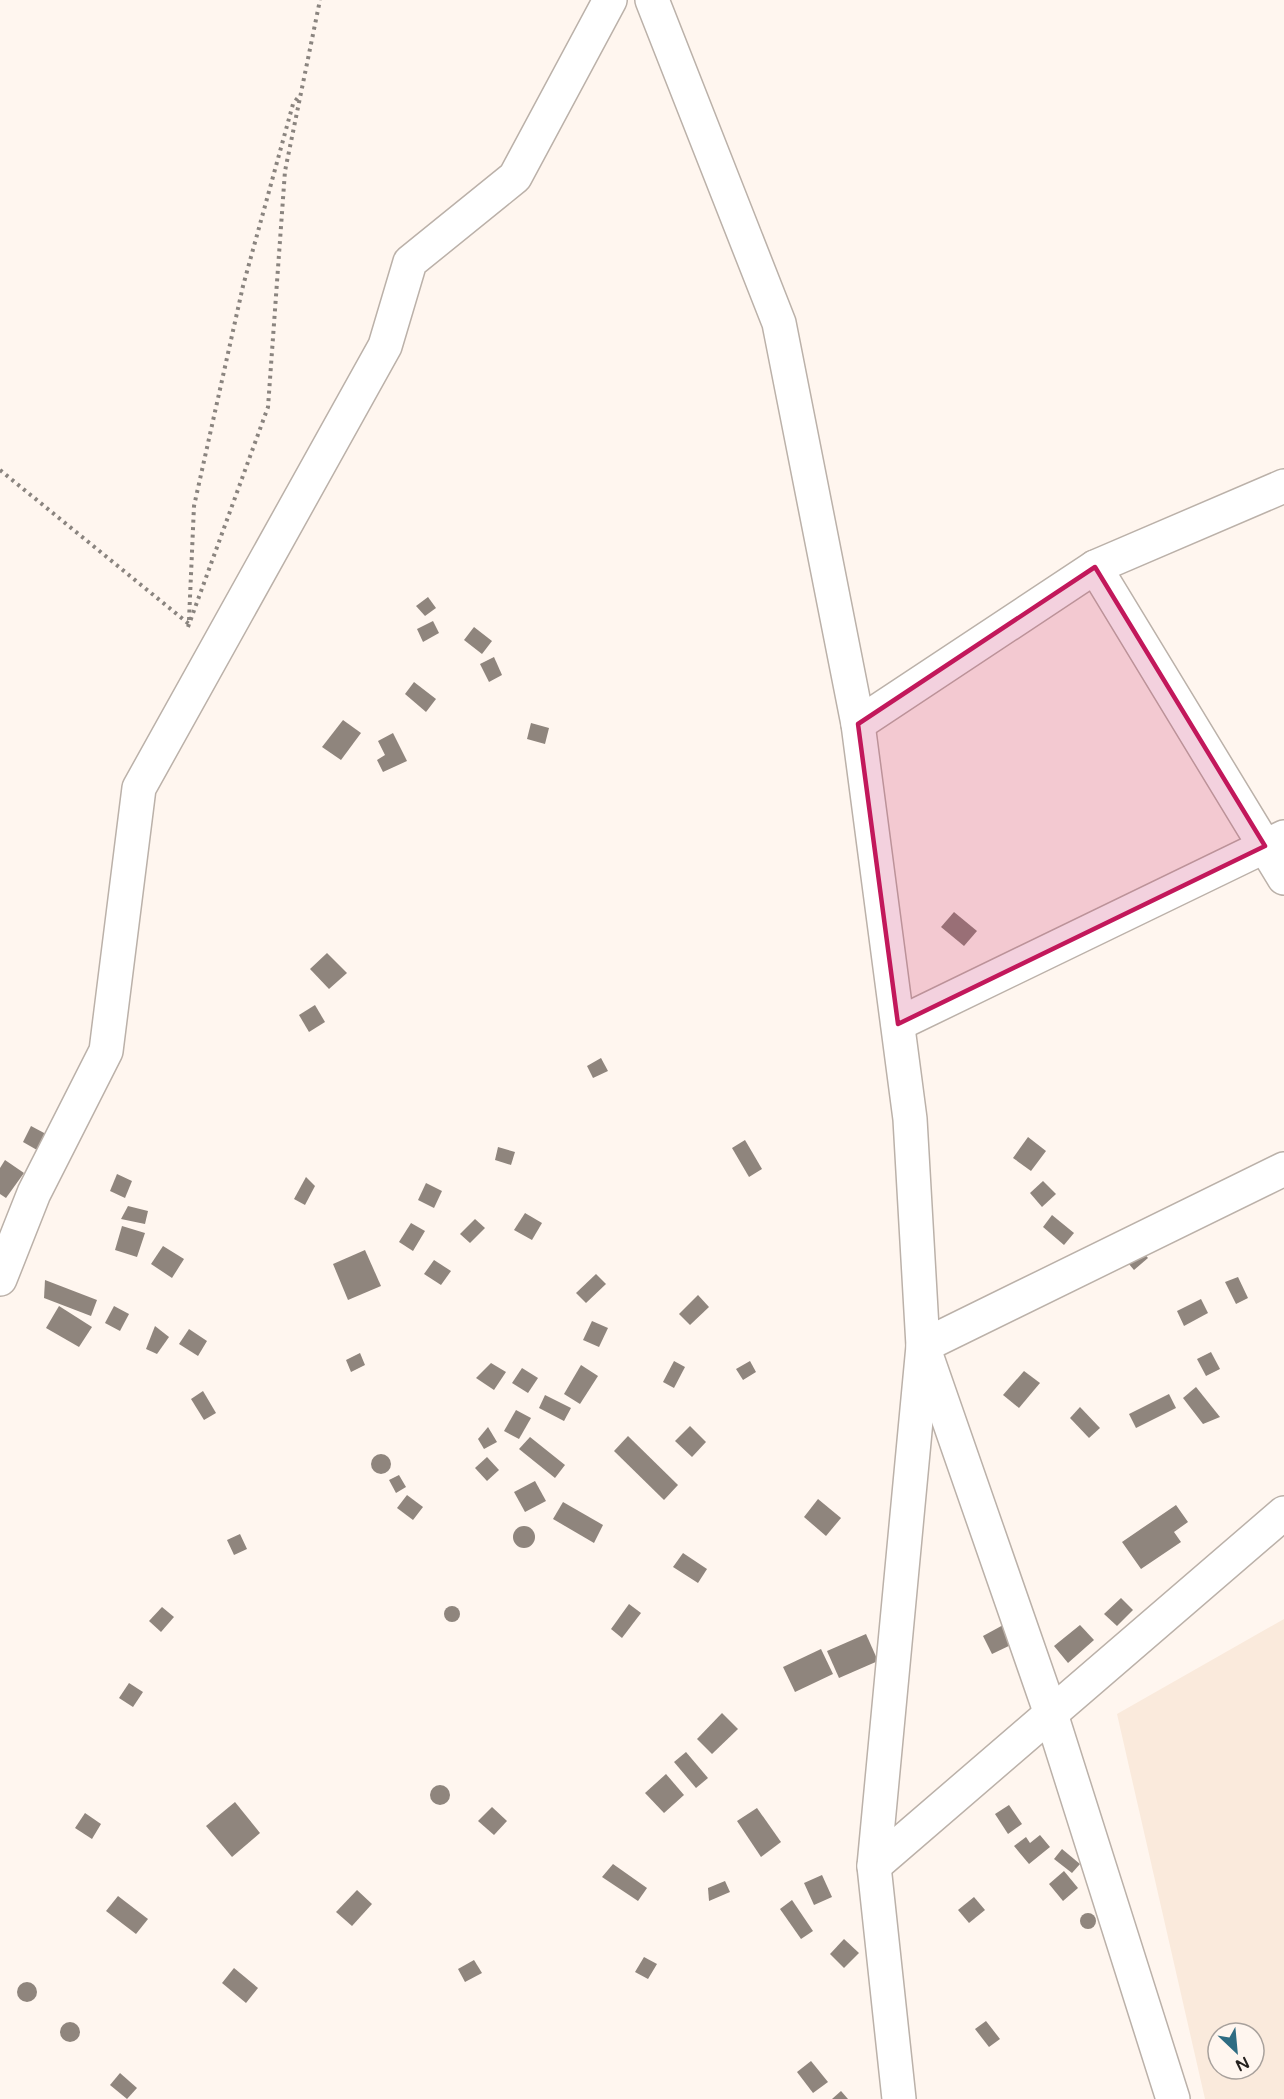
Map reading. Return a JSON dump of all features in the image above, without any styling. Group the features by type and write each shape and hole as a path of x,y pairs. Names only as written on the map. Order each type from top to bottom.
{"street":[{"path":"0,1279 34,1193 106,1051 139,788 385,346 410,262 515,177 610,0"},
{"path":"652,0 778,323 858,724 910,1119 923,1346 874,1866 899,2099"},
{"path":"858,724 1095,567 1284,486"},
{"path":"1095,567 1274,842 1284,878"},
{"path":"898,1024 1274,842"},
{"path":"923,1346 1284,1169"},
{"path":"923,1346 1051,1714 1173,2099"},
{"path":"874,1866 1284,1513"}],"path":[{"path":"185,635 268,407 285,171 320,0"},
{"path":"189,624 194,506 243,286 293,104 300,95"},
{"path":"0,470 189,624"}],"highlighted area":[{"path":"1095,567 1265,846 898,1024 858,724"}],"shaded area":[{"path":"1284,1619 1284,2099 1205,2099 1117,1714"}],"building":[{"path":"428,597 436,608 425,616 416,606"},
{"path":"433,621 439,633 423,642 417,629"},
{"path":"474,627 492,641 482,654 464,640"},
{"path":"494,657 502,675 489,682 480,664"},
{"path":"414,682 436,699 426,712 405,694"},
{"path":"343,720 361,733 341,760 322,747"},
{"path":"531,723 549,728 545,744 527,739"},
{"path":"393,733 407,761 383,772 377,760 385,755 378,741"},
{"path":"954,912 977,931 964,946 941,927"},
{"path":"327,953 347,973 329,989 310,969"},
{"path":"315,1005 325,1022 309,1032 299,1015"},
{"path":"601,1058 608,1071 593,1078 587,1066"},
{"path":"31,1126 46,1134 37,1150 23,1142"},
{"path":"1028,1137 1046,1151 1031,1171 1013,1158"},
{"path":"745,1140 762,1169 749,1177 732,1148"},
{"path":"498,1147 515,1152 511,1165 495,1160"},
{"path":"5,1160 24,1173 6,1198 0,1194 0,1168"},
{"path":"117,1174 132,1181 125,1198 110,1191"},
{"path":"306,1177 315,1186 305,1205 294,1199"},
{"path":"1043,1181 1056,1194 1042,1207 1030,1193"},
{"path":"426,1183 442,1191 434,1208 418,1200"},
{"path":"128,1206 148,1211 145,1224 121,1219"},
{"path":"525,1213 542,1223 532,1240 514,1230"},
{"path":"1052,1215 1074,1233 1064,1245 1043,1227"},
{"path":"475,1219 485,1228 470,1243 460,1234"},
{"path":"411,1223 425,1231 413,1251 399,1242"},
{"path":"122,1226 145,1233 137,1257 115,1250"},
{"path":"1137,1245 1148,1258 1134,1270 1123,1257"},
{"path":"163,1246 184,1259 172,1278 151,1264"},
{"path":"365,1250 381,1286 348,1300 333,1264"},
{"path":"434,1260 451,1271 441,1285 424,1274"},
{"path":"596,1274 606,1284 586,1303 576,1293"},
{"path":"1238,1277 1248,1298 1236,1304 1225,1282"},
{"path":"45,1280 97,1300 91,1316 44,1298"},
{"path":"698,1295 709,1307 690,1325 679,1314"},
{"path":"1201,1299 1208,1313 1184,1326 1177,1311"},
{"path":"59,1306 92,1327 79,1347 46,1328"},
{"path":"114,1306 129,1314 120,1331 105,1323"},
{"path":"592,1321 608,1328 599,1347 583,1340"},
{"path":"155,1326 169,1337 157,1354 146,1349"},
{"path":"189,1329 207,1341 198,1356 179,1344"},
{"path":"1211,1352 1220,1369 1206,1376 1197,1359"},
{"path":"360,1353 365,1365 351,1372 346,1360"},
{"path":"674,1361 685,1367 674,1388 663,1382"},
{"path":"750,1361 756,1372 743,1380 736,1369"},
{"path":"491,1363 506,1372 494,1390 476,1378"},
{"path":"581,1365 598,1376 580,1404 564,1394"},
{"path":"522,1368 538,1378 528,1393 512,1383"},
{"path":"1024,1371 1040,1383 1019,1408 1003,1395"},
{"path":"1196,1387 1220,1417 1203,1424 1183,1398"},
{"path":"203,1391 216,1413 204,1420 191,1399"},
{"path":"1169,1394 1176,1408 1136,1428 1129,1414"},
{"path":"545,1395 571,1408 564,1421 539,1408"},
{"path":"1080,1407 1100,1428 1089,1438 1070,1418"},
{"path":"516,1410 531,1418 519,1439 504,1431"},
{"path":"690,1426 706,1442 692,1457 675,1441"},
{"path":"488,1427 497,1442 484,1449 478,1439"},
{"path":"628,1436 678,1485 664,1500 614,1451"},
{"path":"530,1437 565,1465 555,1478 519,1449"},
{"path":"381,1454 388,1457 391,1464 388,1471 381,1474 374,1471 371,1464 374,1457"},
{"path":"487,1457 499,1470 487,1481 475,1468"},
{"path":"399,1475 406,1487 396,1493 389,1480"},
{"path":"535,1481 546,1501 525,1512 514,1492"},
{"path":"407,1495 423,1507 413,1520 397,1508"},
{"path":"818,1499 841,1518 826,1536 804,1517"},
{"path":"563,1502 603,1525 594,1543 553,1519"},
{"path":"1176,1505 1188,1522 1174,1532 1181,1542 1141,1569 1122,1542"},
{"path":"524,1526 532,1529 535,1537 532,1545 524,1548 516,1545 513,1537 516,1529"},
{"path":"240,1534 247,1549 234,1555 227,1540"},
{"path":"683,1553 707,1569 698,1583 673,1567"},
{"path":"1121,1598 1133,1610 1117,1626 1104,1614"},
{"path":"629,1604 641,1613 622,1638 611,1629"},
{"path":"449,1606 455,1606 460,1614 458,1620 449,1622 444,1617 444,1611"},
{"path":"162,1607 174,1617 161,1632 149,1621"},
{"path":"1005,1624 1015,1643 992,1654 983,1636"},
{"path":"1080,1625 1094,1640 1068,1663 1054,1646"},
{"path":"866,1634 878,1661 839,1678 827,1651"},
{"path":"821,1649 833,1674 795,1692 783,1667"},
{"path":"129,1683 143,1692 133,1707 119,1698"},
{"path":"722,1713 738,1729 712,1754 697,1739"},
{"path":"686,1752 708,1778 696,1788 674,1762"},
{"path":"666,1774 684,1795 664,1813 645,1793"},
{"path":"440,1785 447,1788 450,1795 447,1802 440,1805 433,1802 430,1795 433,1788"},
{"path":"235,1802 260,1833 232,1857 206,1826"},
{"path":"1009,1805 1022,1824 1008,1834 995,1814"},
{"path":"492,1807 507,1821 494,1835 478,1821"},
{"path":"757,1808 781,1842 761,1857 737,1821"},
{"path":"85,1813 101,1824 92,1839 75,1828"},
{"path":"1040,1835 1050,1847 1029,1864 1014,1846 1026,1837 1030,1843"},
{"path":"1062,1849 1080,1864 1072,1873 1054,1859"},
{"path":"613,1864 647,1888 638,1901 602,1877"},
{"path":"1064,1871 1078,1888 1063,1901 1049,1884"},
{"path":"822,1875 832,1897 814,1905 804,1883"},
{"path":"725,1881 730,1892 709,1901 708,1888"},
{"path":"357,1890 372,1904 352,1926 336,1912"},
{"path":"118,1896 148,1919 136,1934 106,1911"},
{"path":"974,1897 985,1910 969,1923 958,1910"},
{"path":"792,1900 813,1931 801,1939 780,1909"},
{"path":"1088,1913 1094,1915 1096,1921 1094,1927 1088,1929 1082,1927 1080,1921 1082,1915"},
{"path":"844,1939 859,1953 844,1968 830,1954"},
{"path":"644,1957 657,1964 648,1979 635,1972"},
{"path":"474,1960 482,1973 465,1982 458,1969"},
{"path":"234,1968 258,1988 246,2003 222,1983"},
{"path":"27,1982 34,1985 37,1992 34,1999 27,2002 20,1999 17,1992 20,1985"},
{"path":"986,2021 1000,2039 989,2047 975,2029"},
{"path":"70,2022 77,2025 80,2032 77,2039 70,2042 63,2039 60,2032 63,2025"},
{"path":"811,2061 828,2082 813,2093 797,2072"},
{"path":"120,2073 137,2088 127,2099 110,2085"},
{"path":"841,2091 848,2099 832,2099"}]}
